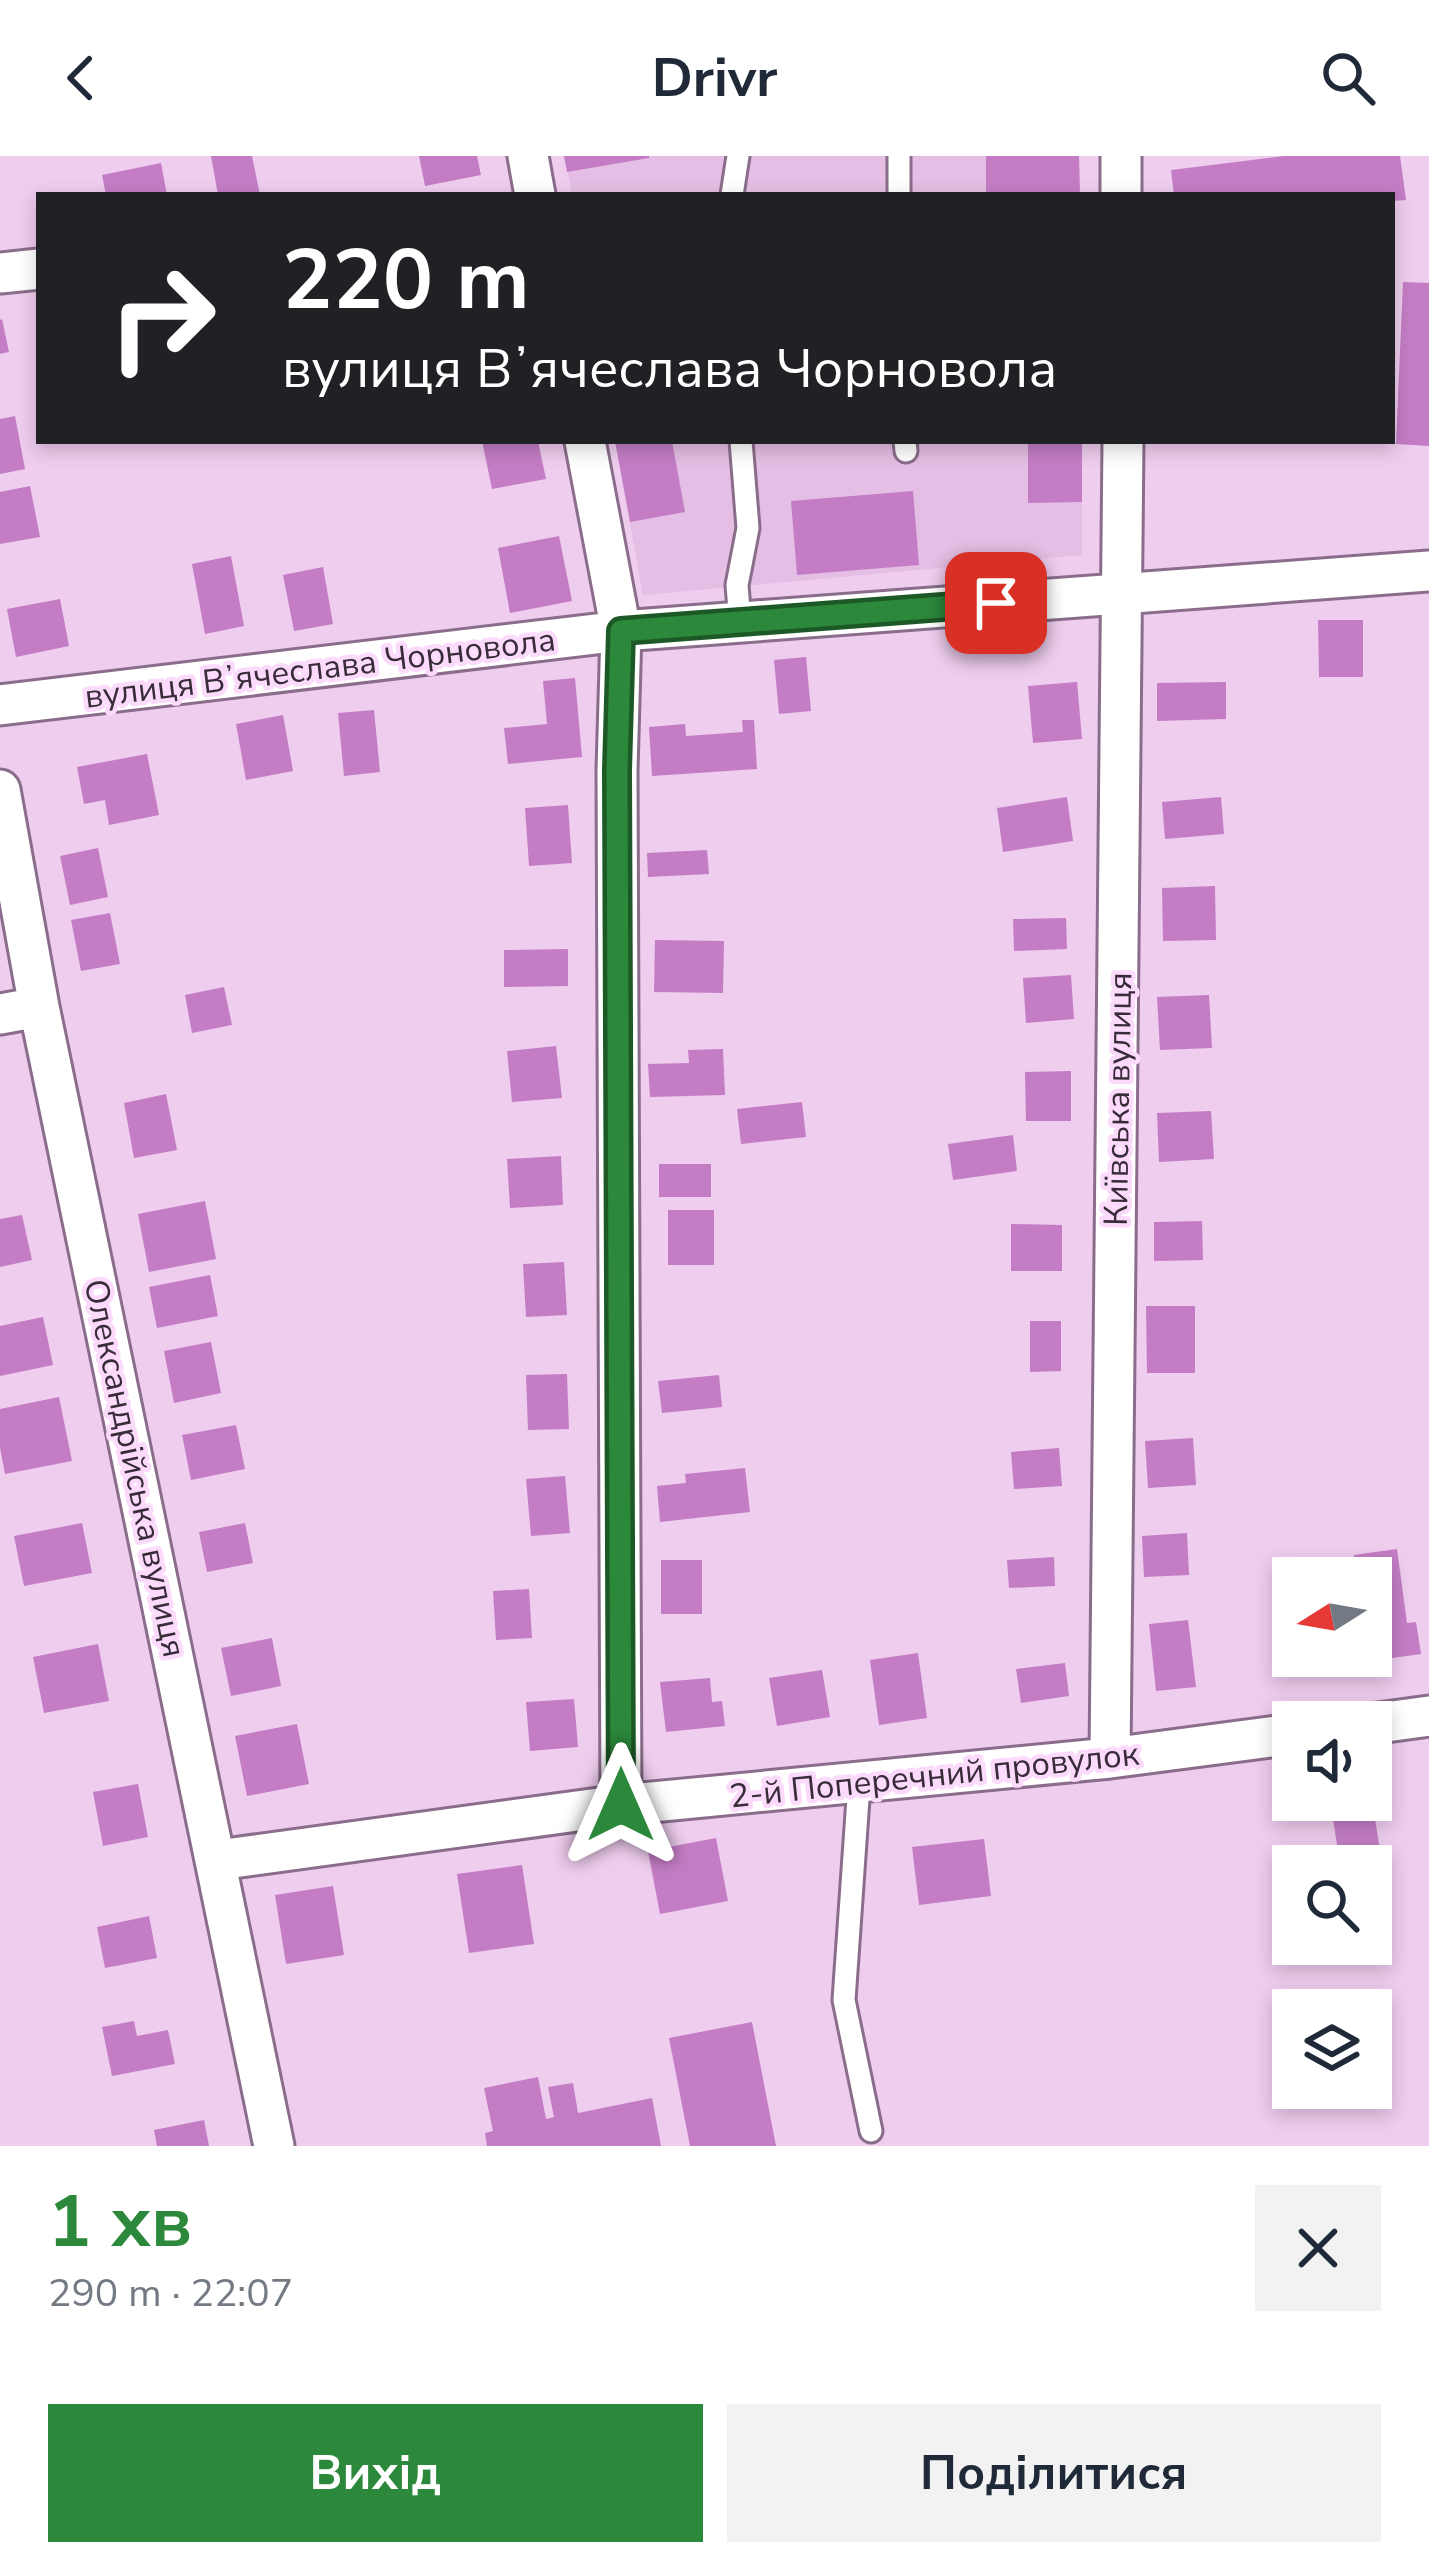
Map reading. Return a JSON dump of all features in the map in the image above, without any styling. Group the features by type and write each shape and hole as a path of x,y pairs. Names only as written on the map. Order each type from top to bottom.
{"street":[{"path":"528,156 534,192"},
{"path":"1120,156 1121,192"},
{"path":"0,273 36,269"},
{"path":"586,444 621,631 617,770 621,1805"},
{"name":"Київська вулиця","path":"1110,1758 1123,444"},
{"name":"вулиця Вʼячеслава Чорновола","path":"0,705 621,631 1429,572"},
{"name":"Олександрійська вулиця","path":"0,790 40,1007 274,2146"},
{"path":"0,1015 40,1007"},
{"path":"1392,1721 1429,1716"},
{"name":"2-й Поперечний провулок","path":"218,1860 621,1805 1110,1758 1272,1737"}],"lane":[{"path":"732,192 738,156"},
{"path":"899,156 899,192"},
{"path":"740,622 737,585 748,527 741,444"},
{"path":"860,1784 844,2000 872,2131"}],"shaded area":[{"path":"565,156 1079,156 1080,192 571,192"},
{"path":"616,444 1082,444 1082,555 643,595"}],"building":[{"path":"211,156 252,156 259,192 217,192"},
{"path":"419,156 477,156 481,175 425,186"},
{"path":"564,156 649,156 649,158 567,172"},
{"path":"986,156 1079,156 1080,192 986,192"},
{"path":"1284,156 1400,156 1406,200 1395,201 1395,192 1174,192 1171,170"},
{"path":"161,163 166,192 105,192 102,175"},
{"path":"1403,282 1429,283 1429,446 1396,444"},
{"path":"0,320 9,352 0,354"},
{"path":"15,416 25,469 0,474 0,419"},
{"path":"483,444 539,444 546,479 492,489"},
{"path":"616,444 673,444 685,512 630,522"},
{"path":"1028,444 1082,444 1082,502 1028,503"},
{"path":"30,486 40,537 0,544 0,492"},
{"path":"913,491 919,565 797,575 791,501"},
{"path":"559,536 572,601 510,613 498,548"},
{"path":"231,556 244,626 205,634 192,564"},
{"path":"323,567 333,624 294,631 283,575"},
{"path":"60,599 69,646 16,657 7,609"},
{"path":"1318,620 1363,620 1363,677 1319,677"},
{"path":"806,657 811,711 779,714 774,660"},
{"path":"575,678 582,757 508,764 504,728 547,724 543,681"},
{"path":"1077,682 1082,739 1033,743 1028,686"},
{"path":"1226,682 1226,719 1157,721 1157,683"},
{"path":"374,710 380,772 344,776 338,713"},
{"path":"283,715 293,771 246,780 236,724"},
{"path":"742,720 754,720 757,769 652,776 649,727 685,724 686,736 743,732"},
{"path":"147,754 159,815 109,825 105,800 84,804 77,767"},
{"path":"1067,797 1073,841 1003,852 997,808"},
{"path":"1221,797 1224,834 1165,839 1162,802"},
{"path":"568,805 572,863 529,866 525,808"},
{"path":"98,848 108,897 70,905 60,856"},
{"path":"707,850 709,874 648,877 647,853"},
{"path":"1215,886 1216,940 1163,941 1162,888"},
{"path":"110,913 120,964 81,971 71,920"},
{"path":"1066,918 1067,949 1014,951 1013,919"},
{"path":"655,940 724,941 723,993 654,992"},
{"path":"568,949 568,986 504,987 504,950"},
{"path":"1071,975 1074,1019 1026,1023 1023,978"},
{"path":"224,987 232,1025 192,1033 185,995"},
{"path":"1209,995 1212,1048 1160,1050 1157,997"},
{"path":"556,1046 562,1098 512,1102 507,1051"},
{"path":"723,1049 725,1095 650,1097 648,1064 689,1063 688,1050"},
{"path":"1071,1071 1071,1121 1026,1121 1025,1072"},
{"path":"166,1094 177,1150 134,1158 124,1103"},
{"path":"802,1102 806,1137 741,1144 737,1109"},
{"path":"1211,1111 1214,1159 1159,1162 1157,1113"},
{"path":"1013,1135 1017,1171 953,1180 948,1144"},
{"path":"561,1156 563,1205 510,1208 507,1159"},
{"path":"659,1164 711,1164 711,1197 659,1197"},
{"path":"205,1201 216,1259 149,1272 138,1214"},
{"path":"668,1210 714,1210 714,1265 668,1265"},
{"path":"22,1215 32,1260 0,1267 0,1219"},
{"path":"1202,1221 1203,1260 1154,1261 1154,1222"},
{"path":"1011,1224 1062,1225 1062,1271 1011,1271"},
{"path":"564,1262 567,1315 526,1317 523,1264"},
{"path":"210,1275 218,1316 157,1328 149,1287"},
{"path":"1146,1306 1195,1306 1195,1373 1147,1373"},
{"path":"43,1317 53,1365 0,1376 0,1326"},
{"path":"1030,1321 1061,1321 1061,1371 1030,1372"},
{"path":"211,1342 221,1393 174,1403 164,1351"},
{"path":"567,1374 569,1429 528,1430 526,1375"},
{"path":"719,1375 722,1407 662,1413 658,1381"},
{"path":"59,1397 72,1461 5,1474 0,1409"},
{"path":"236,1425 245,1469 191,1480 182,1435"},
{"path":"1193,1438 1196,1485 1148,1488 1145,1441"},
{"path":"1059,1448 1062,1486 1014,1489 1011,1452"},
{"path":"745,1468 750,1512 660,1522 657,1486 686,1483 685,1474"},
{"path":"565,1476 570,1533 531,1536 526,1479"},
{"path":"82,1523 92,1573 24,1586 14,1536"},
{"path":"245,1523 253,1563 207,1572 199,1532"},
{"path":"1187,1533 1189,1575 1144,1577 1142,1536"},
{"path":"1397,1549 1407,1623 1416,1622 1421,1654 1392,1658 1392,1557 1354,1555"},
{"path":"1054,1557 1055,1586 1009,1588 1007,1560"},
{"path":"661,1560 702,1560 702,1614 661,1614"},
{"path":"529,1589 532,1638 496,1640 493,1591"},
{"path":"1188,1620 1196,1687 1156,1691 1149,1624"},
{"path":"272,1638 281,1686 231,1696 221,1648"},
{"path":"98,1644 109,1701 44,1713 33,1657"},
{"path":"918,1653 927,1718 879,1725 870,1660"},
{"path":"1065,1663 1069,1696 1021,1703 1016,1669"},
{"path":"822,1670 830,1717 777,1726 769,1678"},
{"path":"710,1678 712,1702 722,1701 725,1726 666,1732 660,1682"},
{"path":"574,1699 578,1747 530,1751 526,1702"},
{"path":"297,1724 309,1784 247,1796 235,1736"},
{"path":"138,1784 148,1837 103,1846 93,1792"},
{"path":"1333,1821 1375,1821 1379,1845 1337,1845"},
{"path":"716,1838 728,1901 660,1914 648,1851"},
{"path":"984,1839 991,1896 919,1905 912,1847"},
{"path":"522,1865 534,1944 469,1953 457,1874"},
{"path":"333,1886 344,1955 286,1964 275,1895"},
{"path":"149,1916 157,1958 105,1968 97,1927"},
{"path":"134,2021 137,2036 168,2030 175,2064 112,2076 102,2027"},
{"path":"752,2022 776,2146 690,2146 669,2038"},
{"path":"538,2077 546,2119 554,2117 548,2087 573,2083 578,2113 652,2098 661,2146 487,2146 485,2133 493,2131 484,2088"},
{"path":"204,2120 209,2146 157,2146 154,2130"}],"route":[{"path":"621,1805 617,770 621,631 996,603"}]}
